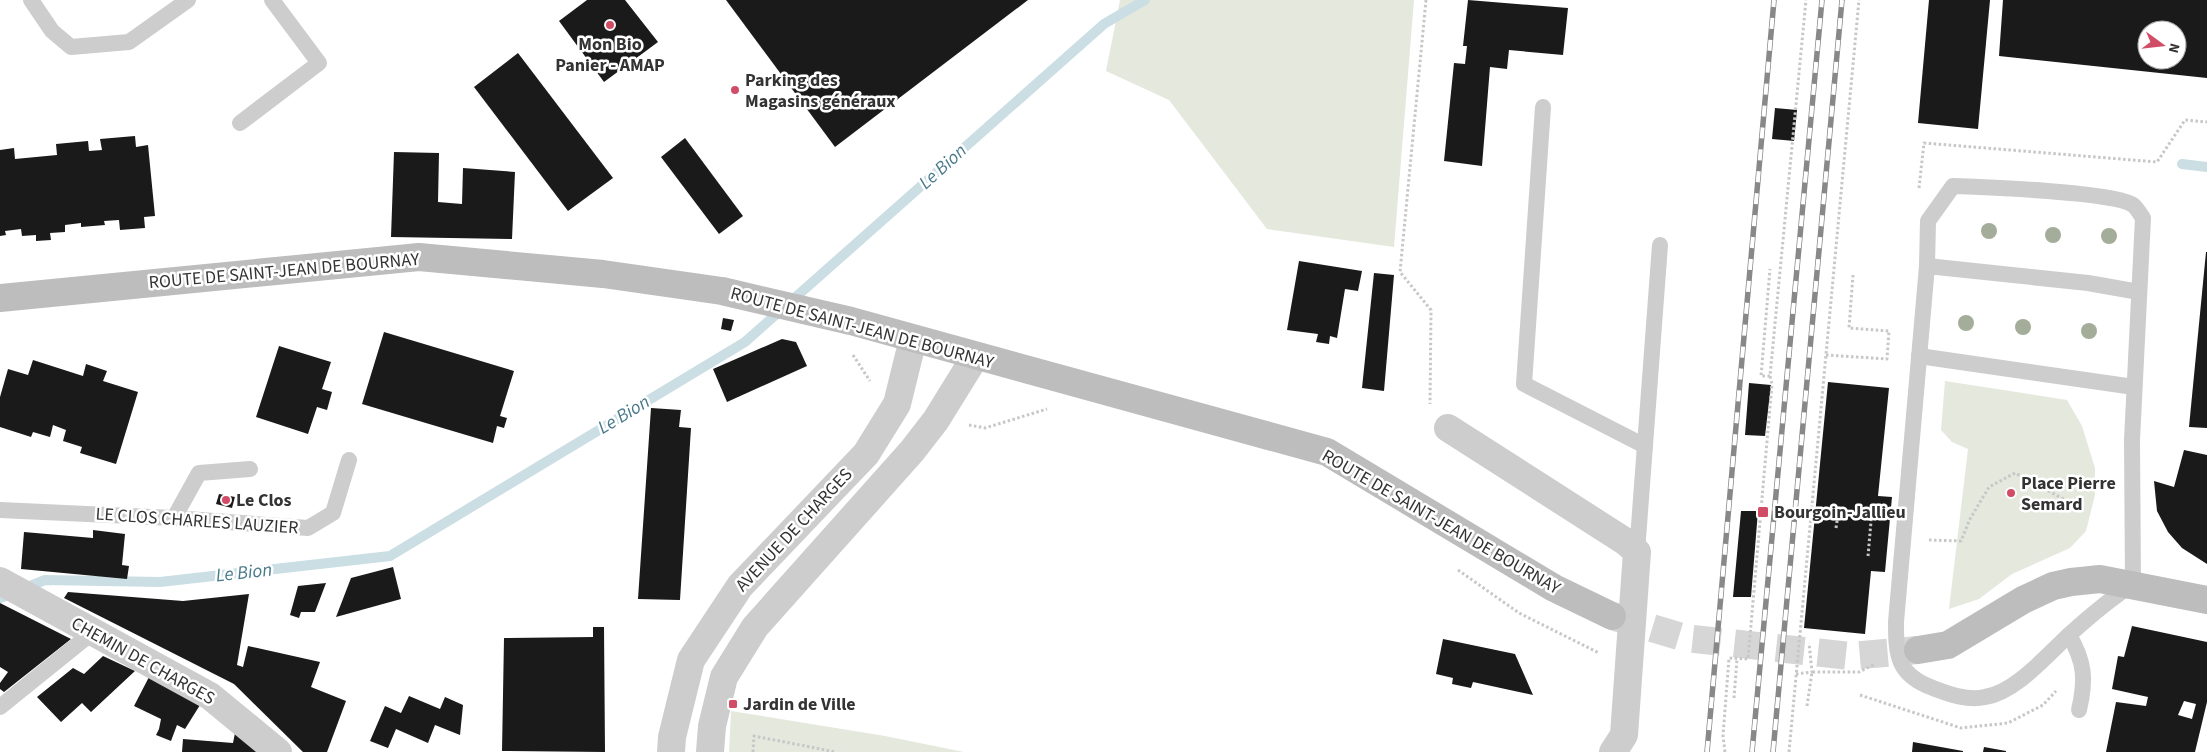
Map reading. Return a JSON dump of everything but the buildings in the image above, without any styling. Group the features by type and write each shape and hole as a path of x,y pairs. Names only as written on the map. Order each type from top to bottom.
{"main road":[{"name":"ROUTE DE SAINT-JEAN DE BOURNAY","path":"0,298 419,257 603,274 722,291 851,321 975,357 1327,452 1554,588 1612,616"},
{"path":"1907,652 1948,645 2023,600 2053,586 2071,582 2100,579 2207,600"}],"street":[{"name":"AVENUE DE CHARGES","path":"671,752 672,738 691,660 740,586 866,454 897,404 913,339"},
{"name":"AVENUE DE CHARGES","path":"710,752 712,726 724,677 754,627 912,451 936,420 975,357"},
{"path":"1448,428 1626,542 1637,552 1624,735 1613,752"},
{"name":"CHEMIN DE CHARGES","path":"1,582 210,696 278,752"}],"lane":[{"path":"31,0 52,31 71,46 129,42 188,0"},
{"path":"240,123 319,63 272,0"},
{"path":"1543,107 1524,384 1645,446"},
{"path":"1953,186 2035,191 2118,200 2133,205 2143,218 2139,292 2131,488 2132,584 2108,601 2010,688 1985,698 1957,696 1929,686 1908,675 1907,652 1896,622 1927,266 1928,221 1953,186"},
{"path":"1637,552 1660,245"},
{"path":"1927,266 2088,283 2139,292"},
{"path":"1919,356 2134,387"},
{"name":"LE CLOS CHARLES LAUZIER","path":"0,510 174,518 308,528 333,512 349,460"},
{"path":"174,518 199,473 250,469"},
{"path":"0,707 93,632"},
{"path":"2064,640 2082,660 2084,690 2079,710"}],"path":[{"path":"1426,0 1400,272 1431,310 1429,402 1448,428"},
{"path":"1748,659 1772,384 1770,376 1806,0"},
{"path":"1789,752 1859,0"},
{"path":"1770,269 1761,376 1770,376"},
{"path":"1826,355 1887,359 1889,331 1849,328 1853,275"},
{"path":"851,351 876,389 897,404"},
{"path":"936,420 985,428 1046,409 1055,411"},
{"path":"1903,538 1961,541 1970,519 1989,487 2015,473 2069,502"},
{"path":"1868,556 1872,510"},
{"path":"1836,528 1838,515"},
{"path":"1454,567 1519,612 1604,656"},
{"path":"1807,706 1812,672 1809,643"},
{"path":"1796,674 1859,672 1907,652"},
{"path":"1725,752 1723,736 1729,658 1748,659"},
{"path":"1734,698 1736,659 1748,659"},
{"path":"753,752 754,736 836,752"}],"shaded area":[{"path":"1120,0 1414,0 1394,247 1267,229 1169,100 1106,71"},
{"path":"1945,381 2067,400 2082,426 2095,468 2095,495 2086,531 2070,548 2012,574 1979,599 1949,609 1968,449 1952,442 1941,430"},
{"path":"731,711 885,736 964,752 729,752"}],"waterway":[{"name":"Le Bion","path":"0,598 45,580 160,582 390,556 745,342 1104,24 1145,0"},
{"name":"Le Bion","path":"2182,164 2207,167"}],"tunnel":[{"path":"1612,616 1685,638 1850,656 1918,650"}],"railway":[{"path":"1707,752 1774,0"},
{"path":"1752,752 1822,0"},
{"path":"1773,752 1842,0"}],"place":[{"name":"Mon Bio Panier - AMAP","path":"610,25"},
{"name":"Parking des Magasins généraux","path":"735,90"},
{"name":"Place Pierre Semard","path":"2011,493"},
{"name":"Le Clos","path":"226,500"},
{"name":"Bourgoin-Jallieu","path":"1763,512"},
{"name":"Jardin de Ville","path":"733,704"}]}
